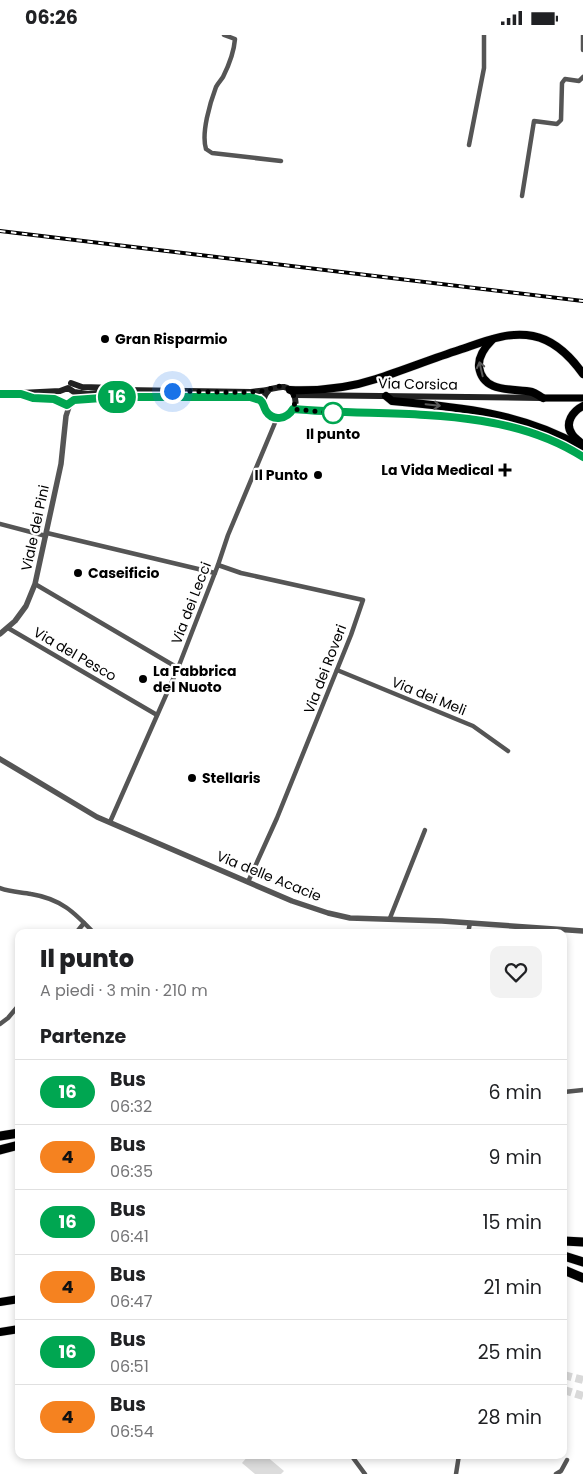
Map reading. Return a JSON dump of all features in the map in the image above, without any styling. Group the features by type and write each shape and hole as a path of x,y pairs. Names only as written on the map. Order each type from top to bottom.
{"highway":[{"path":"292,393 359,384 494,339 516,334 544,339 564,352 583,374"},
{"path":"494,339 484,349 479,361 479,368 484,378 493,386 499,388 534,392 543,397"},
{"path":"386,396 392,401 458,408 509,417 537,425 583,447"},
{"path":"583,406 574,412 569,427 572,434 583,447"},
{"path":"0,1136 15,1134"},
{"path":"0,1150 15,1146"},
{"path":"567,1241 583,1242"},
{"path":"567,1256 583,1262"},
{"path":"567,1270 583,1274"},
{"path":"567,1270 583,1278"},
{"path":"0,1302 15,1300"},
{"path":"0,1332 15,1330"}],"main road":[{"path":"71,383 82,387 124,390"},
{"name":"Via Corsica","path":"21,394 32,391 60,391 68,388 74,392 95,394 124,390 251,391 269,390 281,386 292,393 386,396 543,397"},
{"path":"269,390 265,394 263,402 266,411 277,418 287,416 293,409 295,402 292,393"},
{"path":"59,401 60,391"},
{"path":"72,402 74,392"},
{"name":"Via Corsica","path":"0,393 21,394 33,398 59,401 63,405 72,402 116,397 242,397 258,399 263,402"},
{"path":"543,397 583,398"}],"street":[{"path":"224,35 235,39 234,50 224,75 216,87 203,140 206,149 212,153 281,161"},
{"path":"469,145 484,68 484,35"},
{"path":"583,35 583,50"},
{"path":"522,196 534,121 557,124 561,120 562,83 565,79 579,81 583,77"},
{"name":"Viale dei Pini","path":"59,401 66,416"},
{"name":"Viale dei Pini","path":"0,634 8,628 26,605 35,584 63,452 66,416 72,402"},
{"path":"293,409 333,413 373,413 472,419 517,428 571,449 583,457"},
{"name":"Via dei Lecci","path":"110,822 178,668 228,535 277,418"},
{"path":"0,524 215,573"},
{"name":"Via dei Roveri","path":"218,565 241,573 363,600 351,635 278,818 248,882"},
{"path":"35,584 178,668"},
{"name":"Via del Pesco","path":"8,628 157,715"},
{"name":"Via dei Meli","path":"337,670 474,726 508,751"},
{"name":"Via delle Acacie","path":"0,759 74,804 110,822 292,901 328,913 350,918 555,929"},
{"path":"390,919 425,830"},
{"path":"0,889 32,894 58,901 90,929"},
{"path":"79,929 84,923"},
{"path":"469,929 470,923"},
{"name":"Via delle Acacie","path":"567,930 583,931"},
{"path":"0,1024 15,1010"},
{"path":"567,1092 583,1090"},
{"path":"354,1459 365,1474"},
{"path":"456,1474 458,1459"},
{"path":"556,1474 561,1471 567,1460"}],"shaded area":[{"path":"246,1459 270,1459 284,1471 281,1474 255,1474 242,1463"}],"tunnel":[{"path":"567,1376 583,1380"},
{"path":"567,1391 583,1396"}],"railway":[{"path":"0,231 583,301"}],"bus line":[{"name":"16","path":"0,394 21,394 33,398 54,399 63,405 72,403 74,400 116,397 250,397 263,402 269,414 277,418 287,416 293,409 333,413 373,413 472,419 517,428 546,438 571,449 583,457"}],"place":[{"name":"Gran Risparmio","path":"105,339"},
{"name":"Il punto","path":"333,413"},
{"name":"La Vida Medical","path":"505,470"},
{"name":"Il Punto","path":"318,475"},
{"name":"Caseificio","path":"78,573"},
{"name":"La Fabbrica del Nuoto","path":"143,679"},
{"name":"Stellaris","path":"192,778"}],"route":[{"path":"172,391 251,391 269,390 273,387 281,386 288,388 294,395 295,406 293,409 333,413"}]}
